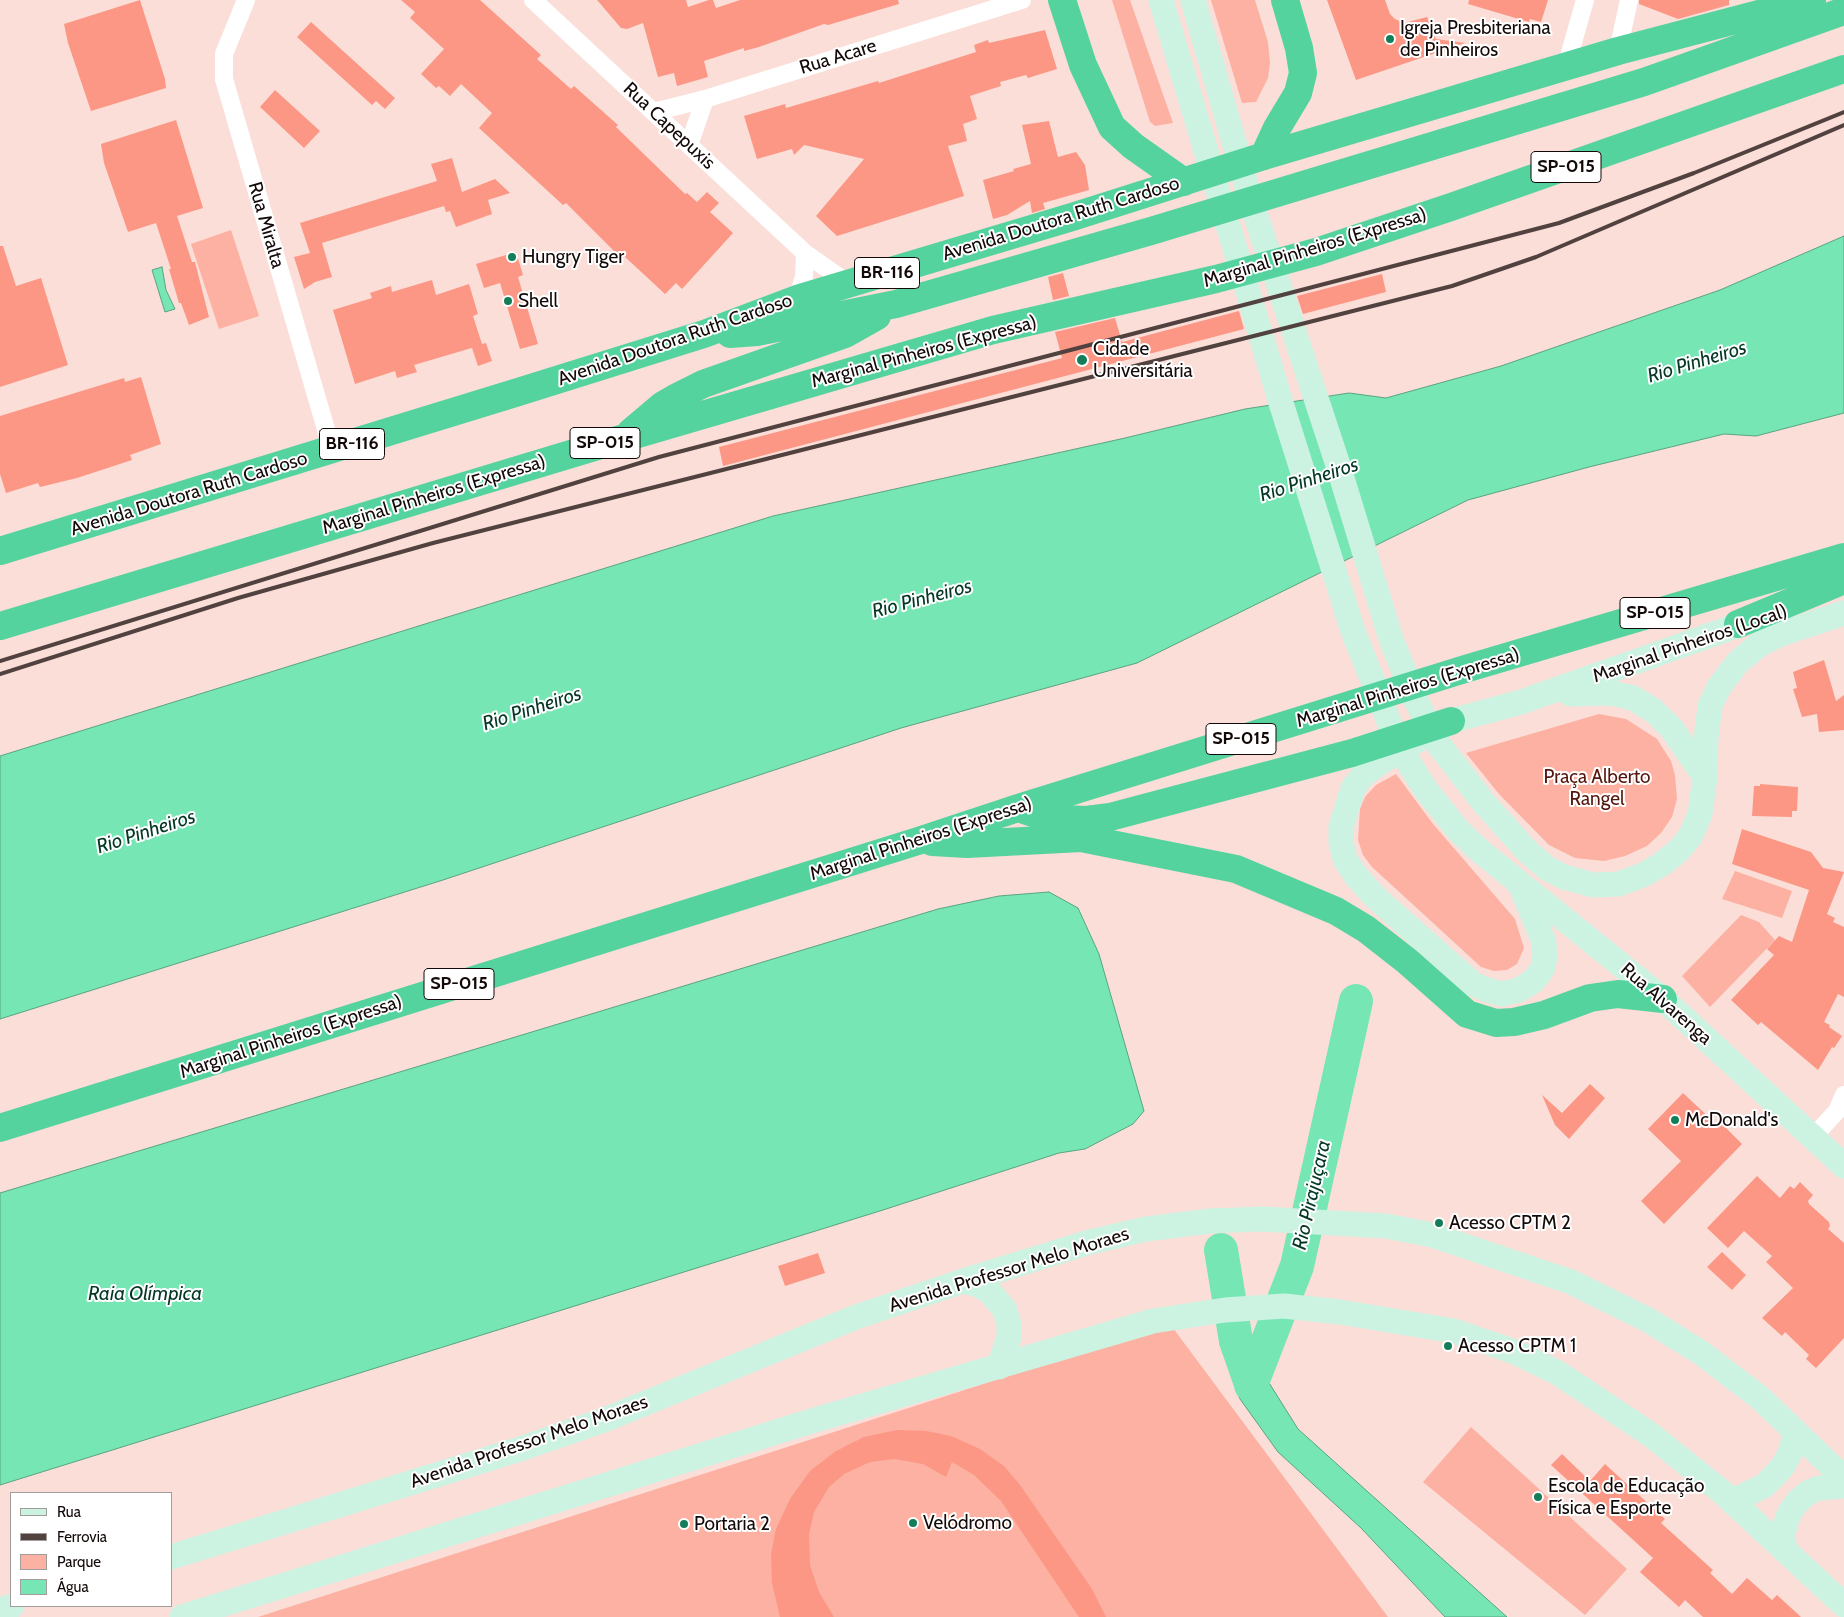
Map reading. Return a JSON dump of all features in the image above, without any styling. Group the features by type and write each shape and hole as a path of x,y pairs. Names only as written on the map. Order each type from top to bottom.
{"highway":[{"path":"1062,0 1083,65 1112,127 1133,146 1184,182"},
{"path":"1264,156 1277,128 1298,93 1303,74 1299,48 1285,0"},
{"name":"Avenida Doutora Ruth Cardoso","path":"0,551 704,334 797,299 1264,156 1618,51 1812,0"},
{"path":"704,334 757,332 896,304 1480,133 1644,82 1844,11"},
{"name":"Marginal Pinheiros (Expressa)","path":"0,626 624,438 993,330 1216,280 1316,252 1461,204 1844,68"},
{"path":"624,438 663,405 703,384 845,334 896,304"},
{"name":"Marginal Pinheiros (Expressa)","path":"0,1128 1018,808 1465,670 1844,557"},
{"path":"1738,624 1844,580"},
{"path":"1018,808 1045,816 1066,819 1086,820 1110,817 1352,752 1451,722"},
{"path":"918,841 967,844 1081,838 1236,869 1336,911 1366,928 1467,1014 1496,1023 1514,1022 1544,1015 1590,998 1618,994 1663,999"}],"main road":[{"name":"Rua Alvarenga","path":"1161,0 1175,52 1353,632 1400,747 1426,790 1458,830 1480,851 1663,999 1844,1166"},
{"path":"1193,0 1251,201 1338,465 1391,639 1413,694 1436,741 1484,803 1528,852 1548,868 1564,877 1593,886 1618,884 1643,875 1662,864 1680,850 1690,837 1700,814 1705,777 1706,738 1710,706 1719,687 1738,662 1760,644 1783,633 1844,613"},
{"name":"Marginal Pinheiros (Local)","path":"1520,884 1544,942 1545,957 1542,970 1533,980 1519,990 1502,994 1473,984 1375,897 1356,876 1345,859 1341,842 1341,827 1355,784 1379,763 1451,722 1521,702 1652,657 1738,624 1844,594"},
{"path":"1521,702 1594,692 1612,693 1633,698 1654,712 1672,729 1705,777"},
{"name":"Avenida Professor Melo Moraes","path":"172,1557 511,1452 604,1420 856,1317 963,1281 1090,1242 1146,1229 1210,1221 1263,1219 1386,1226 1432,1235 1551,1274 1640,1316 1700,1352 1759,1397 1844,1478"},
{"path":"963,1281 978,1285 989,1291 1005,1310 1009,1324 1009,1337 999,1367"},
{"path":"182,1617 815,1420 1153,1321 1225,1310 1284,1306 1340,1312 1454,1331 1515,1352 1558,1372 1650,1435 1732,1501 1844,1605"},
{"path":"1732,1501 1764,1486 1775,1475 1790,1453 1796,1432"},
{"path":"1785,1550 1783,1536 1785,1525 1790,1512 1798,1501 1809,1492 1819,1488 1844,1486"}],"street":[{"name":"Rua Miralta","path":"246,0 224,54 224,79 332,450"},
{"name":"Rua Capepuxis","path":"533,0 805,253 849,284"},
{"name":"Rua Acare","path":"654,112 705,99 1022,0"},
{"path":"1566,67 1585,0"},
{"path":"1618,51 1629,0"},
{"path":"690,145 705,99"},
{"path":"797,299 804,277 805,253"},
{"path":"1813,1137 1837,1111 1844,1095"}],"green space":[{"path":"1112,0 1130,0 1173,123 1155,126 1150,122"},
{"path":"1211,0 1255,0 1268,42 1270,63 1268,78 1256,102 1242,103"},
{"path":"231,230 259,316 219,329 191,244"},
{"name":"Praça Alberto Rangel","path":"1599,714 1626,719 1657,739 1671,761 1675,775 1677,799 1672,817 1661,833 1647,846 1625,856 1604,861 1575,858 1549,845 1499,794 1466,753"},
{"path":"1396,774 1433,824 1515,919 1524,948 1517,964 1507,970 1494,971 1481,967 1372,867 1363,855 1358,840 1360,809 1365,797 1376,785"},
{"path":"1735,871 1792,891 1782,918 1722,899"},
{"path":"1741,915 1759,922 1775,940 1710,1007 1682,976"},
{"path":"1170,1324 1388,1617 258,1617"},
{"path":"1471,1427 1627,1569 1585,1615 1423,1482"}],"water":[{"name":"Rio Pinheiros","path":"1844,236 1844,413 1756,436 1724,434 1589,467 1468,500 1137,663 901,728 443,880 0,1019 0,756 773,516 1125,438 1245,409 1349,393 1386,398 1501,366 1720,290"},
{"path":"162,267 166,290 175,309 165,312 152,270"},
{"name":"Raia Olímpica","path":"1049,892 1078,908 1099,954 1144,1111 1133,1124 1085,1149 1059,1153 883,1210 0,1485 0,1193 938,909 999,896"},
{"path":"1253,1338 1261,1370 1298,1429 1507,1617 1445,1617 1361,1528 1278,1452 1240,1399 1220,1344"}],"building":[{"path":"140,0 165,79 166,88 91,111 68,43 64,24"},
{"path":"401,0 480,0 541,55 537,59 571,89 574,86 618,125 616,127 685,194 687,193 697,202 707,192 719,203 710,212 733,233 682,289 676,283 665,294 624,256 622,259 566,203 563,205 479,128 492,113 461,84 450,96 439,86 436,88 421,74 444,49 410,18 415,12"},
{"path":"597,0 686,0 688,7 713,0 716,8 740,0 898,0 899,4 828,25 824,24 759,47 744,51 744,48 704,61 708,77 677,86 674,73 658,77 643,23 627,29 621,28"},
{"name":"Igreja Presbiteriana de Pinheiros","path":"1327,0 1385,0 1390,14 1395,19 1404,23 1427,17 1436,39 1465,43 1356,80"},
{"path":"1469,0 1548,0 1541,22 1530,19 1529,22 1468,4"},
{"path":"1639,0 1729,0 1729,5 1678,19 1639,4"},
{"path":"311,22 395,98 385,109 376,101 372,105 297,37"},
{"path":"1045,30 1057,69 1028,78 1026,75 1000,82 1001,86 970,96 977,119 963,124 967,141 948,146 964,196 837,236 816,216 864,159 804,145 794,155 792,149 757,159 744,116 785,104 786,108 878,81 879,83 976,52 974,45 988,40 989,43"},
{"path":"275,90 320,131 304,148 260,107"},
{"path":"176,120 203,208 177,216 192,262 195,262 209,317 189,325 181,303 179,303 169,269 171,269 156,223 128,232 104,163 101,144"},
{"path":"1049,121 1058,157 1076,152 1085,165 1089,190 1043,203 1045,209 1032,213 1030,201 1007,215 993,219 983,180 1031,164 1022,125"},
{"path":"452,158 462,192 495,179 510,193 488,200 492,214 456,227 450,211 446,212 444,206 322,243 332,277 315,282 304,289 294,257 310,253 300,223 437,181 431,164"},
{"path":"0,246 3,246 16,286 41,278 68,365 0,387"},
{"path":"516,252 523,275 518,277 538,344 520,349 500,283 484,288 476,264"},
{"path":"1063,273 1069,296 1053,300 1048,277"},
{"path":"1382,274 1386,292 1303,314 1297,296"},
{"path":"432,280 436,295 469,284 478,314 473,316 482,344 486,343 492,361 478,366 472,348 475,347 414,365 417,372 397,378 395,371 355,384 333,310 372,298 370,293 391,286 392,292"},
{"path":"1239,311 1244,329 723,466 719,447 1062,358 1055,332 1115,318 1122,342"},
{"path":"141,377 161,444 130,455 132,460 77,478 40,487 38,483 6,493 0,474 0,416 124,378 125,382"},
{"path":"1824,660 1836,701 1844,695 1844,730 1819,732 1817,714 1802,717 1793,689 1797,688 1793,672"},
{"path":"1760,784 1798,787 1797,811 1792,811 1792,817 1752,816 1754,786 1760,786"},
{"path":"1742,829 1811,852 1823,868 1844,872 1827,914 1835,918 1833,922 1844,927 1844,997 1838,994 1824,1022 1842,1036 1834,1048 1832,1047 1818,1070 1761,1022 1758,1025 1731,1000 1774,955 1767,949 1779,936 1792,942 1809,890 1732,864"},
{"path":"1590,1084 1605,1098 1569,1139 1555,1125 1542,1095 1562,1113"},
{"path":"1683,1093 1716,1124 1719,1121 1742,1144 1664,1224 1641,1201 1681,1161 1648,1129"},
{"path":"1757,1176 1780,1198 1790,1186 1794,1189 1800,1182 1813,1195 1808,1201 1809,1204 1829,1222 1830,1226 1828,1229 1844,1243 1844,1338 1816,1368 1806,1359 1809,1355 1785,1332 1782,1336 1762,1318 1793,1288 1766,1262 1772,1256 1744,1231 1728,1248 1707,1228"},
{"path":"1722,1252 1746,1275 1732,1290 1707,1267"},
{"path":"818,1253 825,1273 785,1286 778,1266"},
{"path":"897,1430 926,1431 951,1436 980,1449 1004,1466 1020,1485 1092,1589 1106,1617 1079,1617 1001,1501 974,1475 952,1462 946,1477 923,1464 895,1459 870,1462 844,1474 829,1487 814,1512 809,1534 810,1565 819,1592 834,1617 780,1617 772,1583 771,1554 776,1529 790,1499 810,1471 836,1451 864,1437"},
{"path":"1562,1454 1590,1481 1605,1464 1665,1519 1661,1523 1713,1570 1710,1573 1732,1594 1747,1578 1772,1600 1777,1595 1801,1617 1703,1617 1685,1600 1679,1607 1640,1572 1653,1558 1551,1465"}],"waterway":[{"name":"Rio Pirajuçara","path":"1251,1385 1297,1266 1356,1001"},
{"name":"Rio Pirajuçara","path":"1221,1250 1236,1341 1251,1384"}],"railway":[{"path":"0,661 659,457 1559,223 1694,173 1844,112"},
{"path":"0,674 238,598 433,543 1452,286 1536,257 1844,125"}],"place":[{"name":"Igreja Presbiteriana de Pinheiros","path":"1390,39"},
{"name":"Hungry Tiger","path":"512,257"},
{"name":"Shell","path":"508,301"},
{"name":"Cidade Universitária","path":"1082,360"},
{"name":"McDonald's","path":"1675,1120"},
{"name":"Acesso CPTM 2","path":"1439,1223"},
{"name":"Acesso CPTM 1","path":"1448,1346"},
{"name":"Escola de Educação Física e Esporte","path":"1538,1497"},
{"name":"Velódromo","path":"913,1523"},
{"name":"Portaria 2","path":"684,1524"}]}
